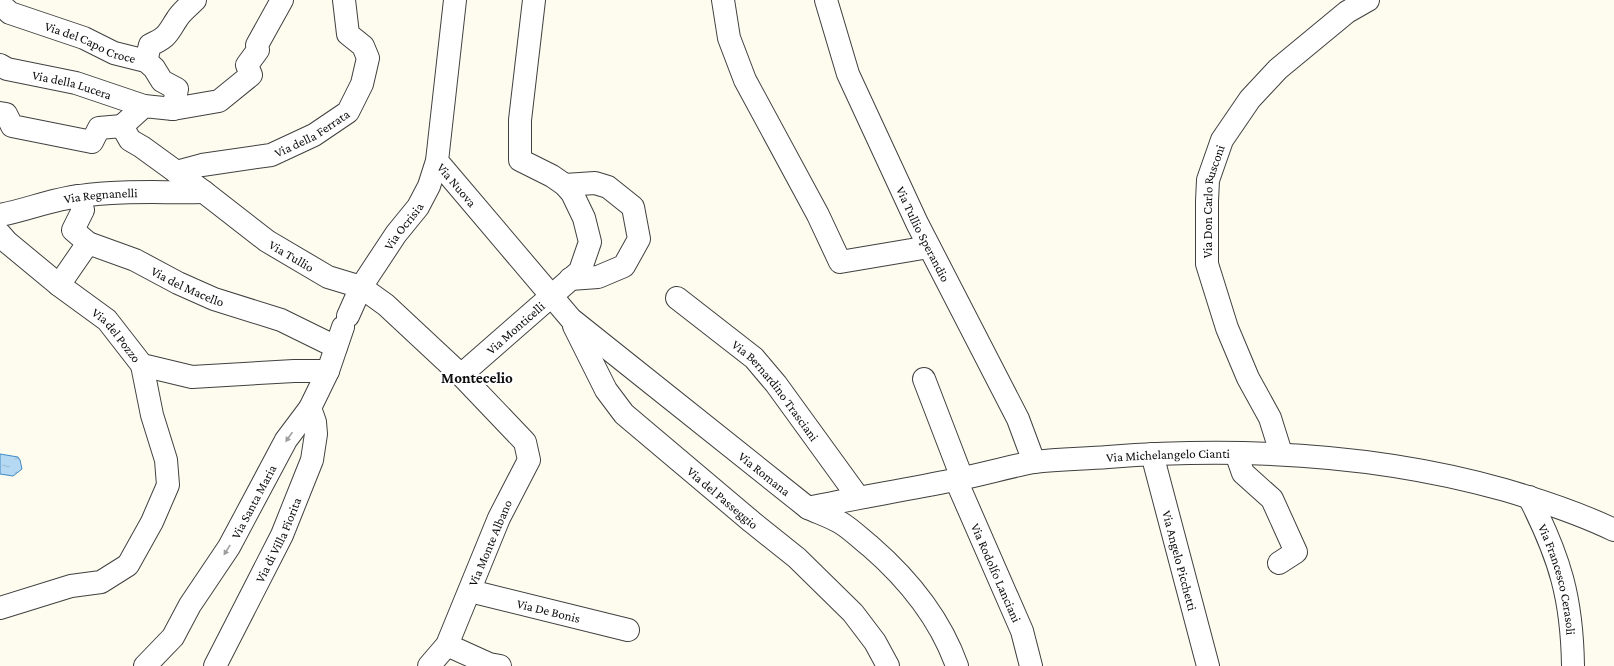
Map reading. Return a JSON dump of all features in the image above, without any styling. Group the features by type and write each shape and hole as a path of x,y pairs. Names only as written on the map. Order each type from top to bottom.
{"street":[{"path":"146,61 150,45 163,40 177,18 195,0"},
{"name":"Via della Lucera","path":"0,65 7,69 76,83 144,106 173,109 219,101 251,75 247,65 258,50 257,45 282,0"},
{"name":"Via della Ferrata","path":"176,172 209,164 271,155 314,135 348,112 362,84 368,58 364,46 348,34 344,0"},
{"name":"Via Nuova","path":"455,0 437,161 550,295"},
{"path":"534,0 520,120 520,160 552,176 565,185 595,183 608,188 633,207 639,238 624,266 598,278 570,279"},
{"path":"723,0 728,38 745,80 818,215 840,262 929,247"},
{"name":"Via Tullio Sperandio","path":"826,0 848,74 929,247 1018,419 1034,462"},
{"name":"Via Don Carlo Rusconi","path":"1281,453 1270,418 1248,378 1227,328 1208,264 1208,180 1222,140 1250,99 1278,69 1347,12 1368,0"},
{"name":"Via del Capo Croce","path":"0,4 10,13 84,38 114,53 146,61 154,68 162,81 177,89 173,109"},
{"path":"0,113 6,114 12,126 92,142 99,128 122,126 144,106"},
{"name":"Via Tullio","path":"122,126 130,140 204,192 267,241 328,278 360,287 386,305 461,375 526,442"},
{"name":"Via Ocrisia","path":"360,287 396,234 418,207 429,186 437,161"},
{"name":"Via Monticelli","path":"461,375 550,295 580,271 590,242 584,218 572,193 565,185"},
{"name":"Via Regnanelli","path":"0,215 46,202 78,196 121,192 204,192"},
{"path":"59,285 88,243 73,230 82,210 78,196"},
{"name":"Via del Pozzo","path":"0,234 7,242 59,285 107,320 142,365 192,377 294,371 328,371"},
{"name":"Via del Macello","path":"88,243 135,260 178,283 214,299 281,320 336,347"},
{"name":"Via Santa Maria","path":"145,666 173,637 190,605 229,547 286,440 310,408 328,371 345,321 360,287"},
{"name":"Via Romana","path":"550,295 571,319 808,508 841,523 896,570 931,614 946,641 957,666"},
{"name":"Via Bernardino Trasciani","path":"677,298 754,358 776,384 858,497"},
{"name":"Via del Passeggio","path":"571,319 598,377 614,402 624,414 718,494 797,558 853,613 875,642 888,666"},
{"path":"0,608 71,586 101,582 128,565 152,522 168,485 166,460 152,415 142,365"},
{"name":"Via Rodolfo Lanciani","path":"924,379 959,479 1022,631 1031,666"},
{"name":"Via di Villa Fiorita","path":"215,666 282,536 311,464 316,434 315,422 310,408"},
{"name":"Via Monte Albano","path":"439,657 470,591 499,518 529,460 526,442"},
{"path":"1236,453 1243,473 1272,499 1296,552 1279,563"},
{"name":"Via Michelangelo Cianti","path":"808,508 858,497 959,479 1034,462 1152,454 1281,453 1433,472 1473,481 1530,497 1582,516 1614,530"},
{"name":"Via Angelo Picchetti","path":"1152,454 1208,666"},
{"name":"Via Francesco Cerasoli","path":"1530,497 1549,536 1564,580 1571,616 1573,666"},
{"name":"Via De Bonis","path":"470,591 628,630"},
{"path":"439,657 500,666"}],"water":[{"path":"0,454 18,457 22,469 13,476 0,474"}],"district":[{"name":"Montecelio","path":"477,378"}]}
